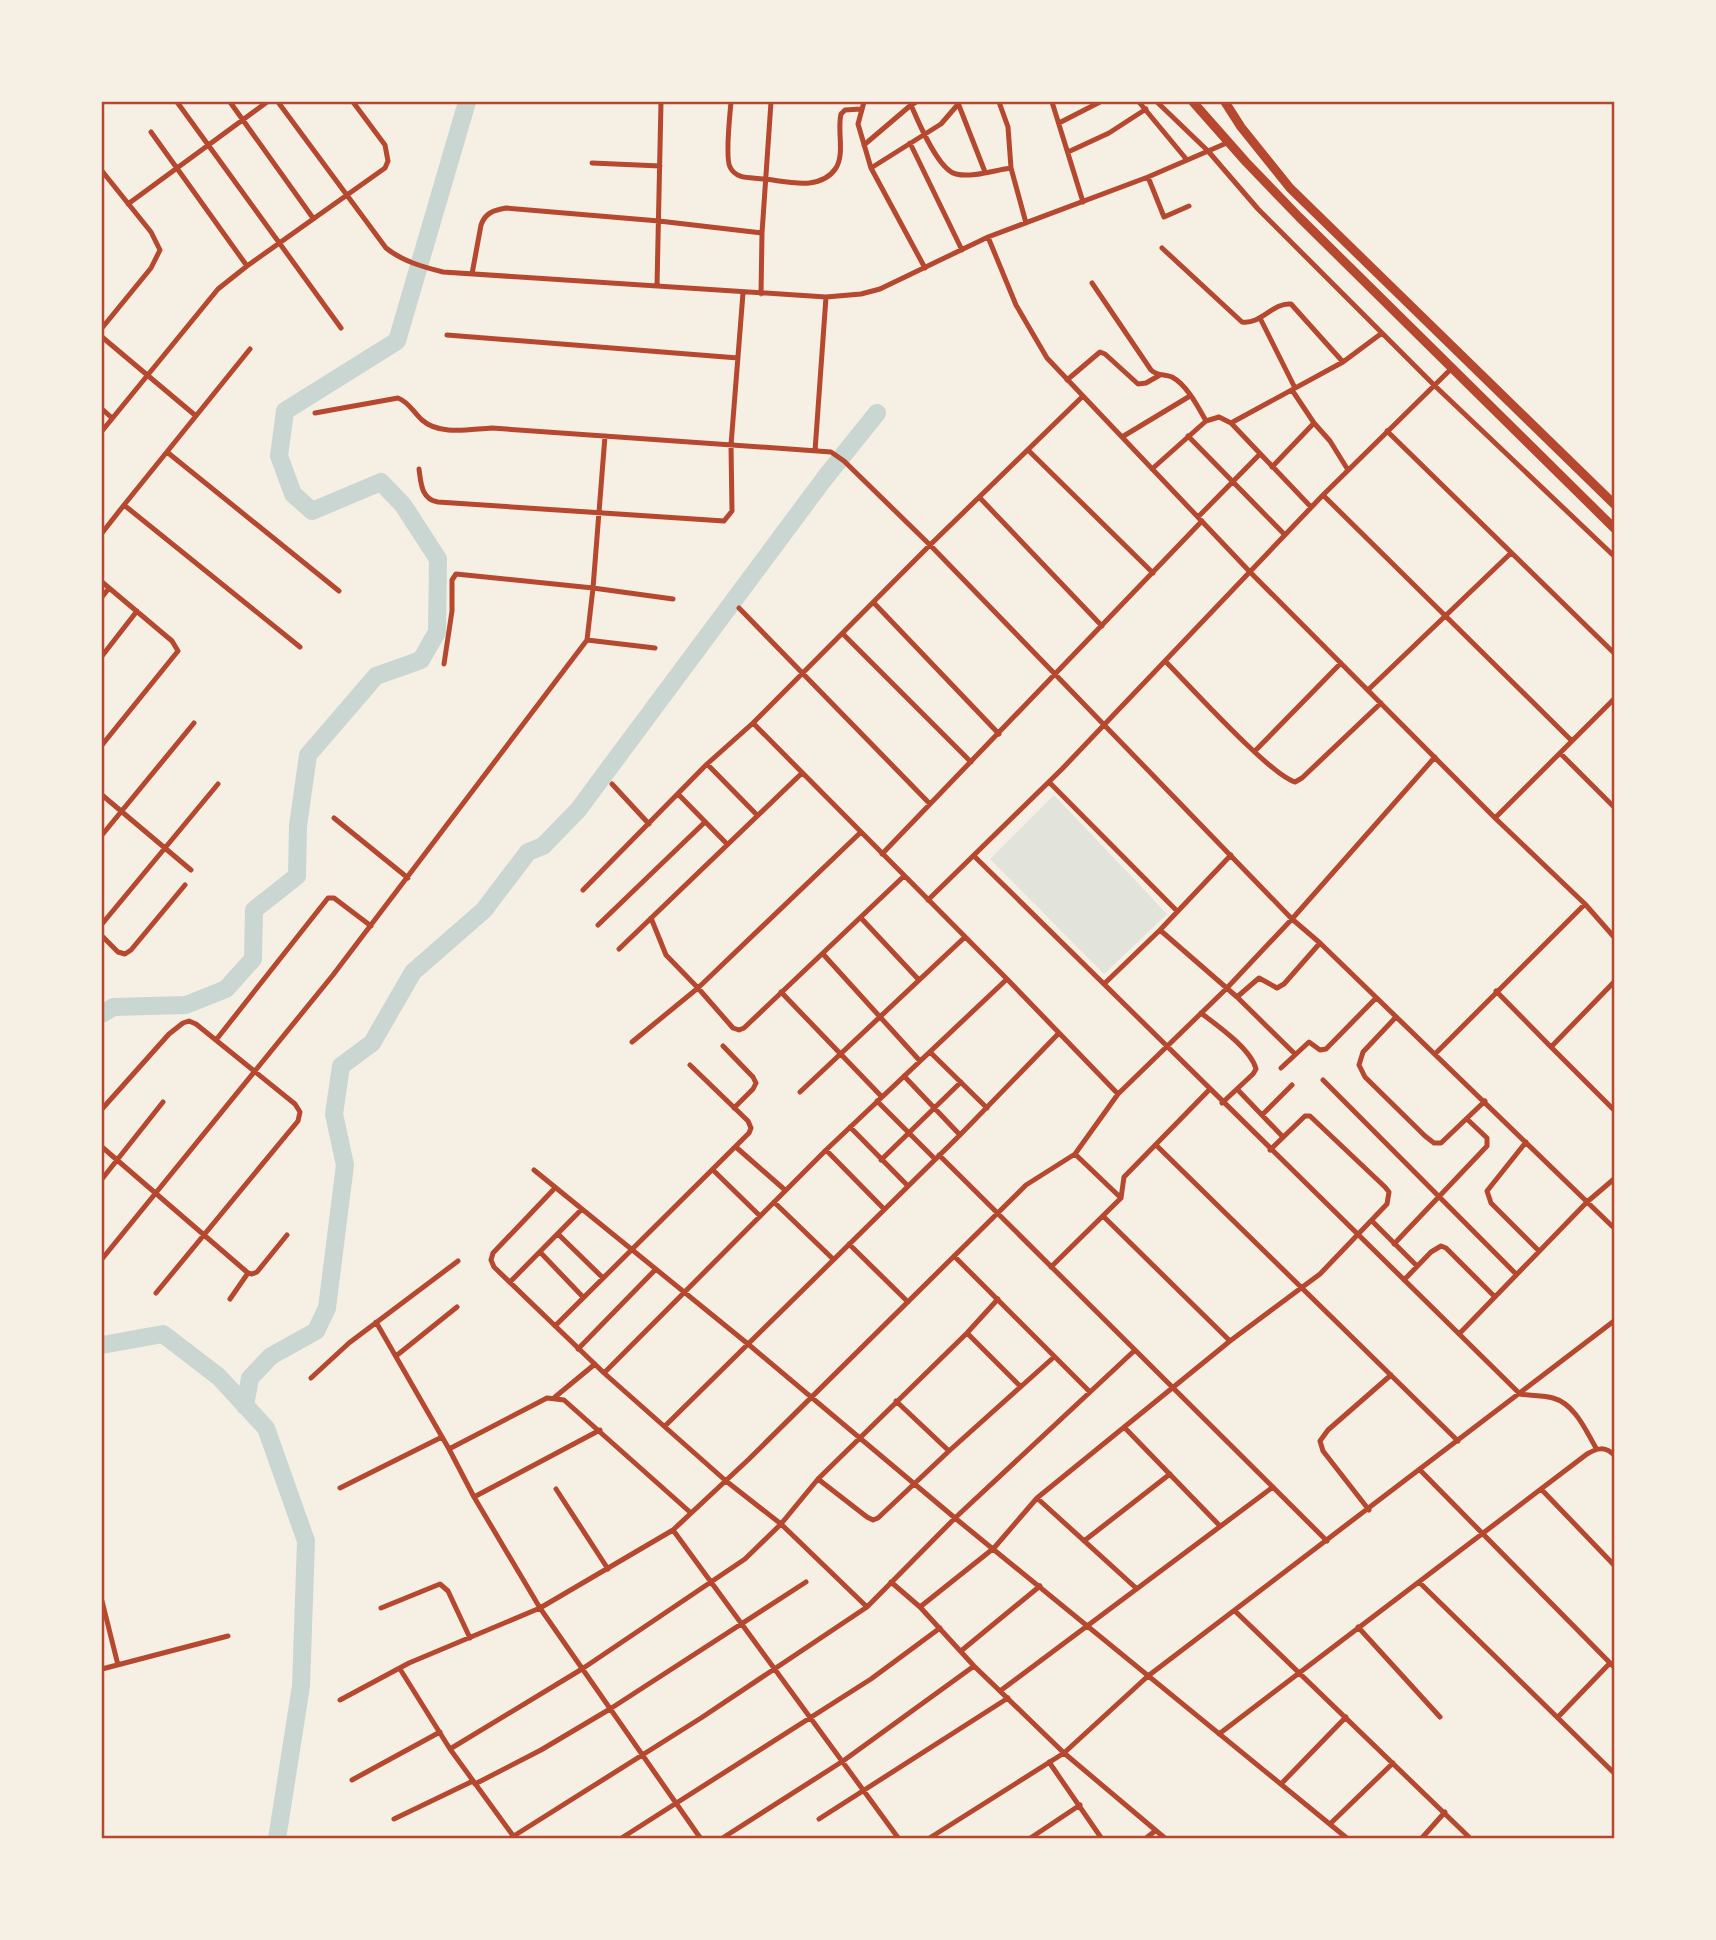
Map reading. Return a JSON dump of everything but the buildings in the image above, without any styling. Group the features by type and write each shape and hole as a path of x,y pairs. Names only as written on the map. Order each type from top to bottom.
{"highway":[{"path":"1193,102 1253,169 1451,369 1615,528"},
{"path":"1225,102 1241,127 1290,188 1615,504"}],"street":[{"path":"177,102 341,328"},
{"path":"230,102 313,218"},
{"path":"128,204 267,102"},
{"path":"278,102 386,248 403,259 430,269 826,297 861,294 880,289 988,237 1148,177 1229,142"},
{"path":"102,431 218,289 379,173 388,161 385,145 353,102"},
{"path":"657,286 661,102"},
{"path":"731,102 730,167 741,177 797,184 811,182 831,173 839,159 841,114 845,110 861,110"},
{"path":"761,294 762,233 771,102"},
{"path":"864,102 858,124 871,167 925,268"},
{"path":"871,167 940,124 959,102 985,172"},
{"path":"999,102 1008,127 1011,168 1026,223"},
{"path":"1052,102 1083,202"},
{"path":"1059,123 1100,102"},
{"path":"1139,102 1187,160"},
{"path":"1157,102 1208,151 1258,209 1434,385 1615,556"},
{"path":"864,145 913,103 925,134 948,171 965,175 1011,168"},
{"path":"1068,152 1109,133 1146,110"},
{"path":"150,132 247,266"},
{"path":"910,143 962,250"},
{"path":"592,163 660,166"},
{"path":"102,171 152,232 160,250 152,268 102,328"},
{"path":"1148,177 1164,217 1189,206"},
{"path":"472,274 484,217 497,209 659,221 762,233"},
{"path":"988,237 1016,304 1046,358 1250,572 1585,904 1615,937"},
{"path":"1162,248 1236,318 1246,323 1284,303 1292,304 1343,362"},
{"path":"1092,283 1151,370 1172,377 1190,396 1206,421"},
{"path":"419,468 422,488 432,501 724,521 732,511 731,445 743,293"},
{"path":"815,451 826,297"},
{"path":"1260,318 1294,389 1348,471"},
{"path":"1231,423 1343,362 1382,333"},
{"path":"447,335 738,358"},
{"path":"102,337 196,416"},
{"path":"102,533 250,349"},
{"path":"1067,380 1100,352 1138,384 1146,383 1160,375"},
{"path":"928,900 1106,725 1311,507 1451,369"},
{"path":"583,890 1083,396"},
{"path":"1122,438 1190,396"},
{"path":"315,413 398,398 409,404 429,426 443,430 492,428 831,452 844,461 930,545 1292,919 1615,1228"},
{"path":"102,409 112,418"},
{"path":"1152,469 1206,421 1219,417 1231,423 1311,507"},
{"path":"1272,467 1314,423"},
{"path":"1387,431 1615,653"},
{"path":"102,1259 371,926 587,640 605,436"},
{"path":"1188,436 1285,535"},
{"path":"1028,450 1153,573"},
{"path":"167,452 340,591"},
{"path":"882,854 1153,573 1232,480 1260,454"},
{"path":"1323,495 1572,741"},
{"path":"980,498 1102,626"},
{"path":"124,505 300,647"},
{"path":"1368,690 1511,553"},
{"path":"444,664 452,611 452,580 456,574 673,599"},
{"path":"102,582 176,644 178,652 102,745"},
{"path":"102,597 109,588"},
{"path":"874,603 999,734"},
{"path":"739,608 930,804"},
{"path":"102,656 136,611"},
{"path":"843,634 971,762"},
{"path":"587,640 655,648"},
{"path":"1166,662 1255,751 1287,779 1295,782 1381,703"},
{"path":"1255,751 1341,663"},
{"path":"1495,817 1615,699"},
{"path":"102,835 194,723"},
{"path":"753,723 1118,1094"},
{"path":"1560,753 1615,807"},
{"path":"340,1700 409,1663 540,1608 673,1530 1026,1185 1075,1154 1118,1094 1226,989 1292,919 1435,757"},
{"path":"708,764 757,815"},
{"path":"619,949 802,773"},
{"path":"1049,782 1177,911"},
{"path":"102,925 218,783"},
{"path":"612,784 649,824"},
{"path":"678,794 727,844"},
{"path":"102,795 191,870"},
{"path":"334,818 408,878"},
{"path":"598,925 705,822"},
{"path":"632,1042 698,988 861,832"},
{"path":"1104,984 1231,855"},
{"path":"974,856 1520,1394 1564,1402 1596,1448"},
{"path":"651,918 666,955 733,1028 738,1030 744,1028 904,876"},
{"path":"102,936 118,952 125,954 185,885"},
{"path":"216,1040 328,898 334,898 371,926"},
{"path":"1435,1054 1585,904"},
{"path":"861,918 919,981"},
{"path":"1160,930 1237,997 1295,1054"},
{"path":"800,1092 965,937"},
{"path":"1237,997 1259,978 1277,988 1284,984 1320,943"},
{"path":"823,954 920,1061"},
{"path":"604,1373 785,1190 1007,979"},
{"path":"1551,1047 1615,982"},
{"path":"1496,991 1615,1110"},
{"path":"781,992 841,1054 908,1133 997,1213 1328,1541"},
{"path":"1282,1068 1309,1042 1320,1051 1326,1049 1376,998"},
{"path":"1201,1013 1251,1057 1256,1065 1256,1069 1222,1103"},
{"path":"1396,1017 1360,1059 1359,1065 1365,1077 1434,1143 1446,1140 1485,1101"},
{"path":"102,1109 169,1034 189,1021 295,1104 300,1115 156,1293"},
{"path":"665,1426 960,1135 1059,1033"},
{"path":"723,1046 755,1083 734,1108"},
{"path":"930,1052 986,1108"},
{"path":"555,1326 737,1148 751,1128 748,1121 690,1065"},
{"path":"904,1076 960,1135"},
{"path":"1323,1080 1516,1274"},
{"path":"881,1160 961,1082"},
{"path":"1262,1115 1292,1085"},
{"path":"1237,1089 1283,1137"},
{"path":"1051,1267 1121,1198 1124,1177 1209,1090"},
{"path":"102,1179 163,1102"},
{"path":"920,1607 994,1548 1037,1498 1230,1341 1320,1275 1387,1204 1389,1192 1314,1118 1305,1116 1270,1150"},
{"path":"1394,1244 1487,1146 1487,1138 1467,1119"},
{"path":"850,1127 907,1185"},
{"path":"1526,1142 1487,1191 1491,1203 1539,1251"},
{"path":"1156,1145 1458,1441"},
{"path":"102,1147 248,1273 257,1272 287,1235"},
{"path":"737,1148 785,1190"},
{"path":"826,1150 884,1209"},
{"path":"1075,1154 1121,1198"},
{"path":"534,1170 1348,1839"},
{"path":"713,1170 760,1216"},
{"path":"1459,1334 1587,1202 1615,1179"},
{"path":"554,1189 493,1253 491,1260 494,1267 604,1373 726,1480 781,1524 867,1607"},
{"path":"774,1202 833,1259"},
{"path":"510,1282 582,1209"},
{"path":"1103,1216 1230,1341"},
{"path":"1372,1221 1417,1266"},
{"path":"558,1234 603,1278"},
{"path":"849,1244 908,1302"},
{"path":"1404,1280 1437,1247 1446,1248 1495,1297"},
{"path":"540,1252 583,1297"},
{"path":"954,1256 1090,1392"},
{"path":"311,1378 376,1322 458,1261"},
{"path":"578,1349 655,1270"},
{"path":"230,1299 248,1273"},
{"path":"450,1749 582,1668 745,1559 781,1524 818,1479 967,1333 998,1299"},
{"path":"396,1356 457,1307"},
{"path":"376,1322 540,1608 701,1839"},
{"path":"928,1839 1064,1753 1148,1676 1612,1323 1615,1331"},
{"path":"967,1333 1020,1386"},
{"path":"400,1669 450,1749 512,1838 867,1607 955,1518 1134,1351"},
{"path":"818,1479 873,1520 885,1514 948,1451 1054,1357"},
{"path":"555,1397 595,1364"},
{"path":"1369,1510 1323,1451 1320,1441 1328,1430 1391,1375"},
{"path":"449,1449 547,1398 555,1397 564,1400 600,1430 691,1513"},
{"path":"896,1401 948,1451"},
{"path":"1124,1427 1220,1526"},
{"path":"474,1497 600,1430"},
{"path":"340,1488 442,1437"},
{"path":"1219,1734 1596,1448 1610,1450 1615,1455"},
{"path":"1420,1470 1612,1665 1558,1717"},
{"path":"1084,1541 1170,1474"},
{"path":"1000,1691 1273,1488"},
{"path":"556,1489 608,1569"},
{"path":"1541,1489 1615,1565"},
{"path":"1037,1498 1136,1588"},
{"path":"673,1530 899,1839"},
{"path":"394,1819 541,1750 610,1709 806,1582"},
{"path":"891,1582 920,1607 974,1666 1064,1753 1166,1839"},
{"path":"1419,1582 1615,1773"},
{"path":"380,1608 440,1584 447,1591 470,1638"},
{"path":"961,1651 1040,1586"},
{"path":"102,1601 118,1665"},
{"path":"1235,1611 1471,1839"},
{"path":"1359,1627 1440,1717"},
{"path":"620,1839 871,1679 940,1628"},
{"path":"102,1669 228,1636"},
{"path":"721,1839 843,1761 974,1666"},
{"path":"819,1819 1008,1698"},
{"path":"1281,1784 1346,1717"},
{"path":"352,1780 440,1732"},
{"path":"1049,1762 1102,1839"},
{"path":"1330,1824 1393,1763"},
{"path":"1029,1839 1080,1805"},
{"path":"1421,1839 1445,1812"},
{"path":"1145,1839 1155,1831"}],"shaded area":[{"path":"1054,795 1167,914 1104,974 990,859"}],"waterway":[{"path":"102,1014 113,1007 186,1005 226,989 253,959 254,910 297,876 298,826 308,755 376,676 421,660 437,632 438,559 403,505 381,482 312,511 293,494 279,456 285,411 397,341 467,102"},
{"path":"245,1406 250,1378 271,1356 316,1331 327,1308 345,1165 334,1114 341,1066 372,1043 413,972 484,910 528,852 543,846 578,810 824,479 877,413"},
{"path":"102,1345 163,1334 219,1377 266,1428 306,1541 301,1686 277,1839"}]}
